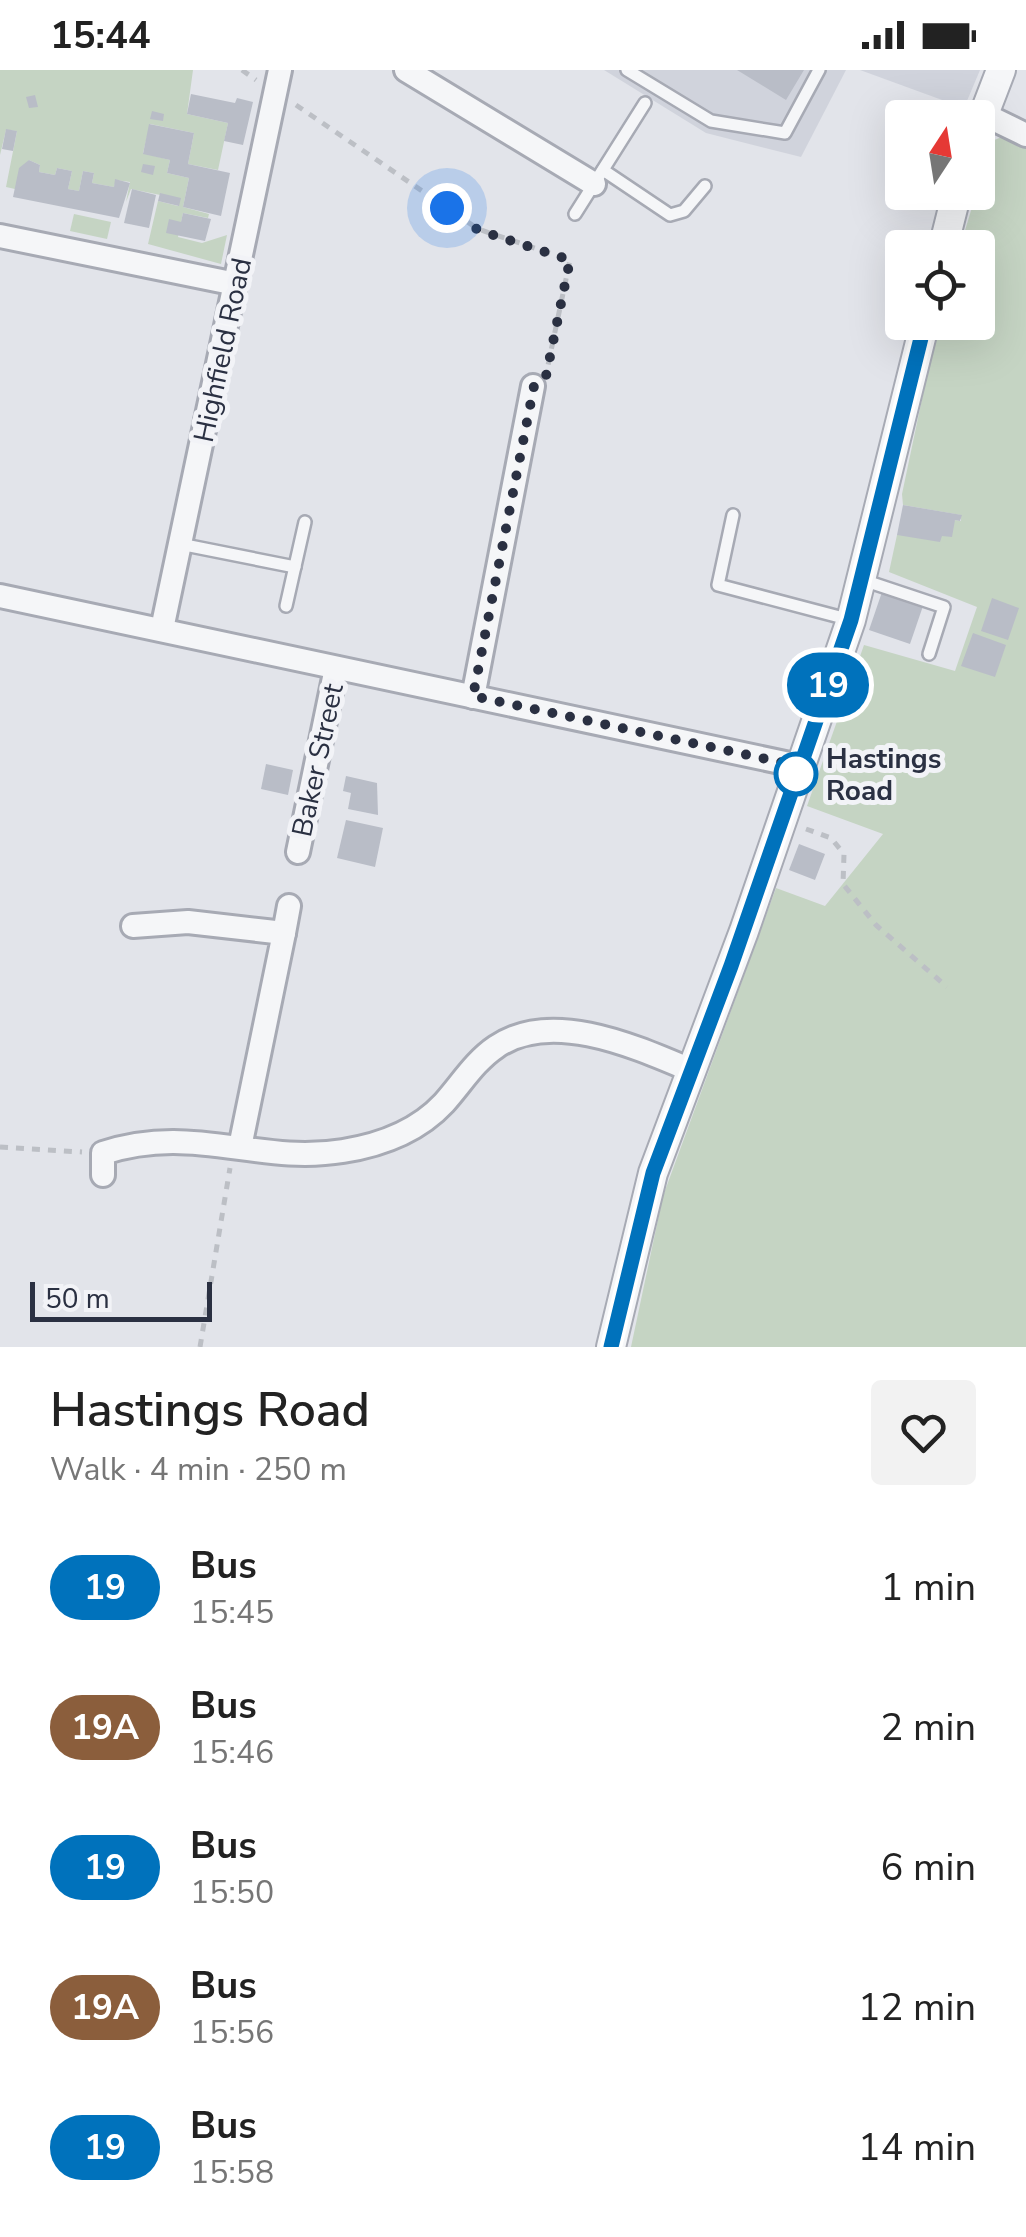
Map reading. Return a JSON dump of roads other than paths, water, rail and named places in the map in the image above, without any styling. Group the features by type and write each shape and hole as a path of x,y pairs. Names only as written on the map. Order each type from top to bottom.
{"street":[{"name":"Highfield Road","path":"162,629 280,70"},
{"path":"406,70 599,177"},
{"path":"989,100 1001,70"},
{"path":"995,126 1026,135"},
{"path":"0,236 236,284"},
{"path":"611,1347 642,1210 851,620 921,340"},
{"path":"473,696 534,386"},
{"path":"0,596 799,766"},
{"name":"Baker Street","path":"298,852 336,668"},
{"path":"237,1146 289,906"},
{"path":"133,926 188,922 284,933"},
{"path":"103,1164 170,1139 284,1154 341,1152 386,1141 442,1105 494,1048 530,1034 557,1032 613,1041 693,1070"}],"lane":[{"path":"626,70 711,121 785,133 820,70"},
{"path":"575,214 645,103"},
{"path":"599,177 670,215 684,211 705,186"},
{"path":"733,516 718,585 851,620"},
{"path":"286,606 304,522"},
{"path":"180,544 295,567"},
{"path":"863,580 944,607 928,654"}],"place":[{"name":"Hastings Road","path":"796,774"}]}
